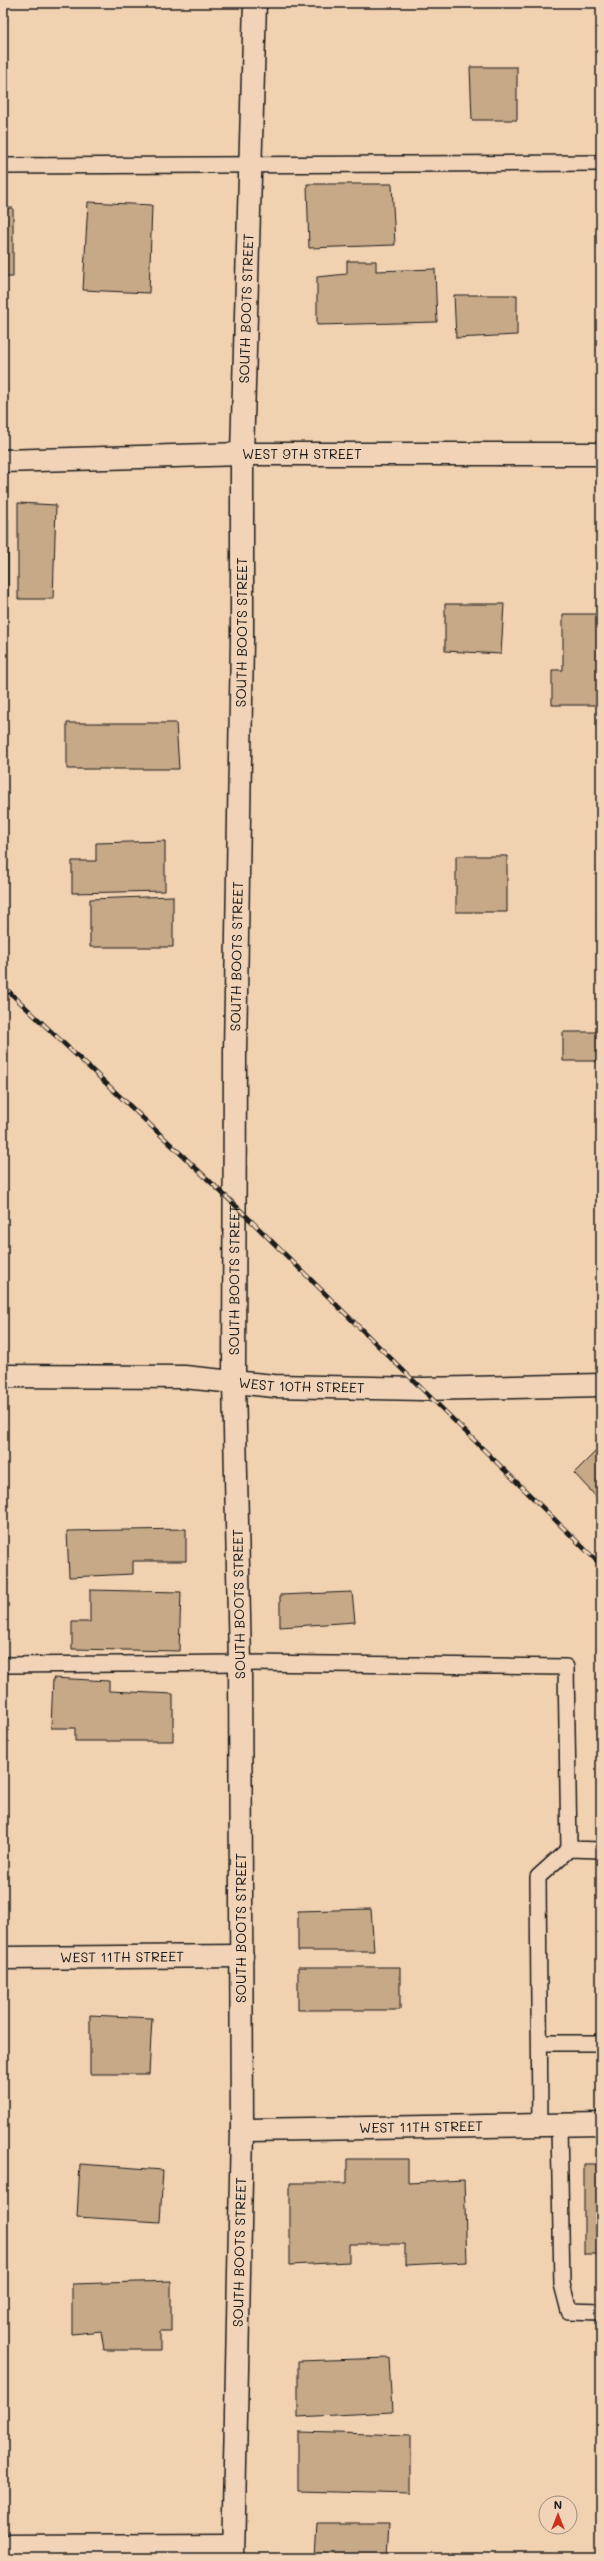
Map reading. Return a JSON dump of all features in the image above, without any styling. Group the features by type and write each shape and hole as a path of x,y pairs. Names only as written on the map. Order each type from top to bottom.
{"street":[{"name":"SOUTH BOOTS STREET","path":"232,2551 242,2130 240,1663 234,1382 242,454 255,3"},
{"name":"WEST 9TH STREET","path":"3,461 242,454 601,454"},
{"name":"WEST 10TH STREET","path":"3,1376 184,1377 274,1386 423,1389 601,1385"},
{"name":"WEST 11TH STREET","path":"3,1958 242,1956"},
{"name":"WEST 11TH STREET","path":"242,2130 601,2124"},
{"path":"3,2546 232,2551"}],"lane":[{"path":"3,166 601,163"},
{"path":"3,1665 240,1663 566,1667 569,1849"},
{"path":"601,1850 569,1849 538,1877 540,2043 550,2125 562,2284 569,2311 601,2312"},
{"path":"540,2043 601,2043"}],"building":[{"path":"470,67 517,67 517,120 472,120"},
{"path":"307,184 392,184 395,245 309,248"},
{"path":"88,202 152,205 149,293 83,290"},
{"path":"3,208 13,208 13,277 3,277"},
{"path":"347,261 376,261 376,271 435,269 437,322 317,325 317,277 347,274"},
{"path":"454,295 517,295 517,335 456,338"},
{"path":"18,503 56,505 53,599 18,599"},
{"path":"3,519 8,519 8,596 3,596"},
{"path":"445,604 504,604 501,654 445,651"},
{"path":"563,614 601,614 601,705 552,705 552,670 563,670"},
{"path":"67,723 176,723 179,769 67,769"},
{"path":"165,841 165,891 72,893 72,861 96,861 96,843"},
{"path":"600,843 601,931 597,931"},
{"path":"456,856 507,856 507,912 456,912"},
{"path":"173,896 173,947 90,947 90,899"},
{"path":"563,1032 601,1032 601,1061 563,1061"},
{"path":"601,1446 601,1502 574,1473"},
{"path":"186,1529 186,1561 133,1561 133,1574 69,1577 67,1531"},
{"path":"90,1590 181,1592 179,1651 72,1649 72,1622 90,1622"},
{"path":"352,1592 355,1622 280,1627 280,1595"},
{"path":"53,1678 109,1681 109,1691 173,1694 173,1741 75,1741 75,1728 51,1728"},
{"path":"371,1909 374,1951 298,1951 298,1911"},
{"path":"298,1967 400,1967 400,2010 298,2010"},
{"path":"90,2015 152,2018 149,2074 90,2074"},
{"path":"347,2159 408,2159 408,2183 464,2180 467,2262 405,2265 405,2244 349,2244 349,2262 290,2265 290,2183 347,2183"},
{"path":"80,2164 163,2170 160,2222 77,2217"},
{"path":"584,2164 601,2164 601,2254 584,2254"},
{"path":"171,2281 171,2331 160,2331 160,2350 104,2350 101,2331 72,2334 72,2284"},
{"path":"389,2358 392,2412 298,2417 298,2361"},
{"path":"298,2432 411,2435 411,2494 298,2491"},
{"path":"317,2523 389,2523 387,2558 315,2558"}],"railway":[{"path":"3,986 236,1206 601,1565"}]}
